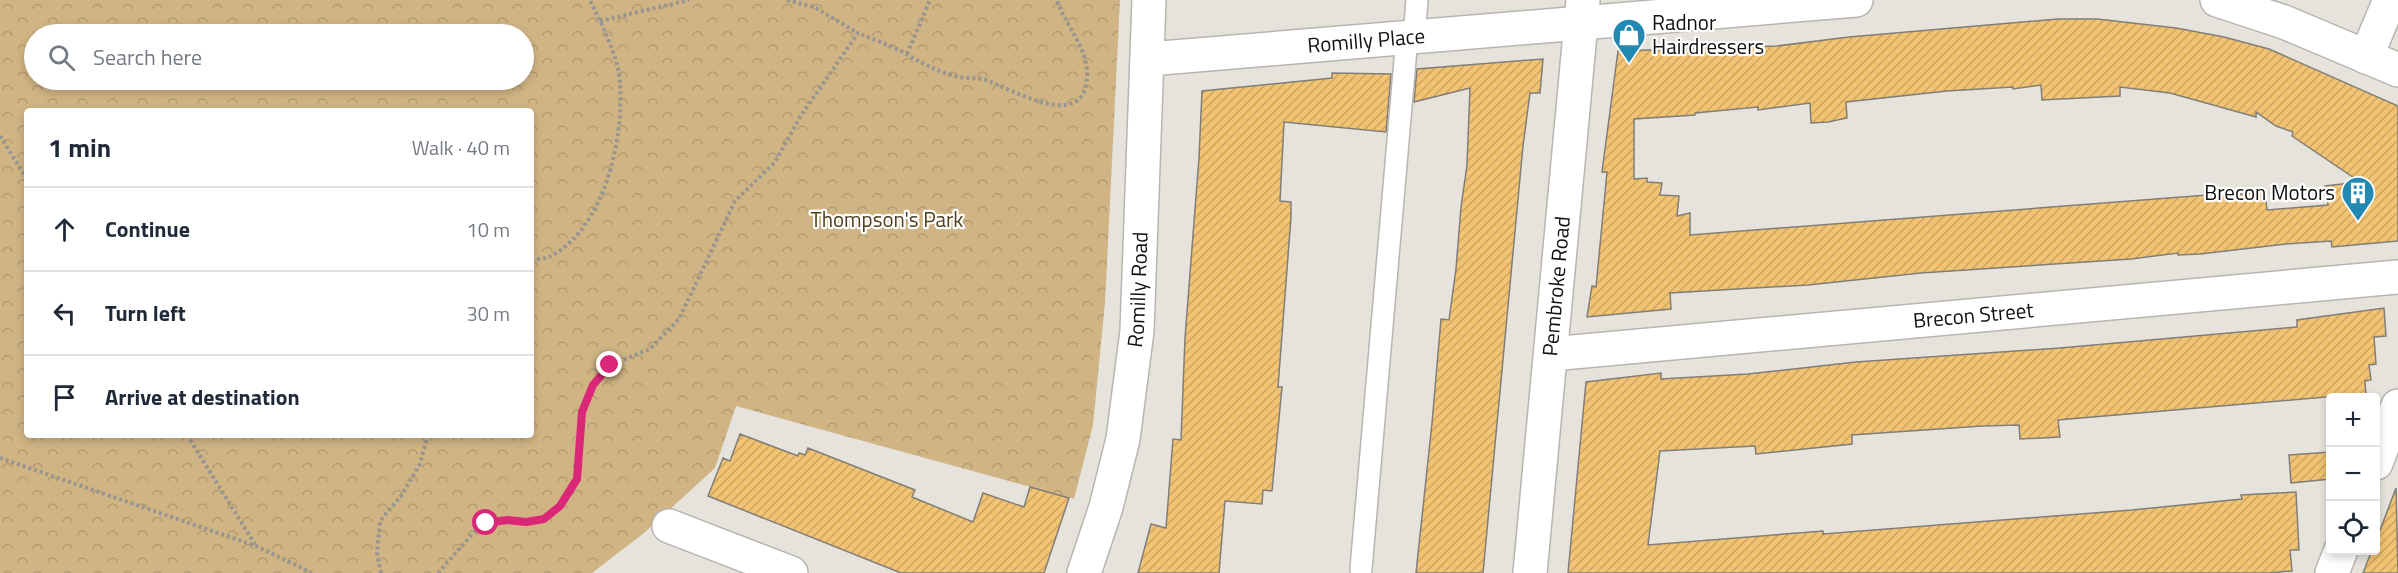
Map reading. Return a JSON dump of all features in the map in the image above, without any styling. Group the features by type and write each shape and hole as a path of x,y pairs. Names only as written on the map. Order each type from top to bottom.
{"street":[{"name":"Romilly Road","path":"1084,573 1106,507 1123,439 1134,353 1149,59 1149,0"},
{"name":"Romilly Place","path":"1149,59 1410,37 1582,11 1856,0"},
{"path":"2217,0 2284,22 2398,70"},
{"path":"2366,57 2390,0"},
{"name":"Pembroke Road","path":"1530,573 1582,11"},
{"name":"Brecon Street","path":"1551,354 2398,277"},
{"path":"2380,453 2398,406"},
{"path":"669,526 791,573"},
{"path":"2332,573 2339,555"}],"lane":[{"path":"1361,569 1410,37 1417,0"}],"path":[{"path":"534,259 548,257 573,238 593,213 606,186 618,131 620,80 608,39 590,0"},
{"path":"600,21 689,0"},
{"path":"787,0 814,7 858,33 907,54 926,66 956,77 982,79 1003,86 1029,100 1046,104 1072,104 1081,96 1088,79 1087,64 1057,0"},
{"path":"907,54 930,0"},
{"path":"438,573 476,530 486,523 544,519 560,506 577,479 582,412 593,385 610,365 650,349 680,319 735,201 775,162 800,117 858,33"},
{"path":"0,136 24,174"},
{"path":"189,438 256,546"},
{"path":"381,573 377,553 380,521 401,496 419,466 427,438"},
{"path":"0,458 256,546 312,573"}],"green space":[{"name":"Thompson's Park","path":"0,0 1120,0 1105,303 1093,425 1074,499 736,406 715,468 644,533 592,573 0,573"}],"building":[{"path":"2058,19 2097,19 2176,28 2269,49 2398,106 2398,241 2332,247 2331,241 2286,244 2200,254 2178,255 2178,253 2131,259 1921,273 1808,285 1670,293 1671,309 1587,317 1592,286 1596,287 1607,172 1602,172 1618,51 1777,46 1849,37","holes":["2041,85 2042,100 2120,96 2120,87 2170,93 2256,117 2256,112 2276,126 2293,132 2292,136 2360,182 2325,186 2328,205 2267,210 2265,192 1690,235 1690,213 1677,216 1679,196 1660,195 1662,183 1647,182 1647,178 1634,179 1634,119 1695,115 1695,113 1758,107 1758,110 1810,103 1811,123 1828,122 1847,118 1846,102 1947,91 2013,87 2013,89"]},
{"path":"1543,59 1540,93 1530,93 1523,146 1483,573 1416,573 1441,319 1449,320 1456,269 1467,165 1470,88 1414,102 1417,69"},
{"path":"1332,73 1391,74 1386,132 1284,122 1280,201 1291,202 1291,217 1278,387 1282,387 1272,491 1263,490 1262,504 1225,501 1219,573 1138,573 1151,524 1166,528 1173,439 1181,440 1185,338 1202,91 1332,78"},
{"path":"2384,308 2386,336 2374,337 2376,364 2369,365 2371,380 2365,381 2366,393 2326,393 2326,397 2058,420 2060,437 2020,439 2019,425 1982,426 1852,435 1852,444 1756,454 1755,446 1660,451 1648,545 2132,510 2242,499 2241,495 2296,492 2299,550 2290,550 2292,571 2269,573 1568,573 1586,382 1661,373 1661,379 1748,374 1856,362 2060,348 2297,327 2297,320"},
{"path":"740,434 798,456 799,453 805,455 808,448 915,490 912,497 973,522 983,493 1024,507 1030,487 1069,498 1044,573 901,573 708,496 723,458 730,461"},
{"path":"2326,452 2326,480 2291,483 2289,455"},
{"path":"2396,488 2398,573 2363,573 2370,555 2380,555 2380,530"}],"place":[{"name":"Radnor Hairdressers","path":"1629,64"},
{"name":"Brecon Motors","path":"2358,222"}],"route":[{"path":"486,523 544,519 560,506 577,479 582,412 593,385 610,365"}]}
